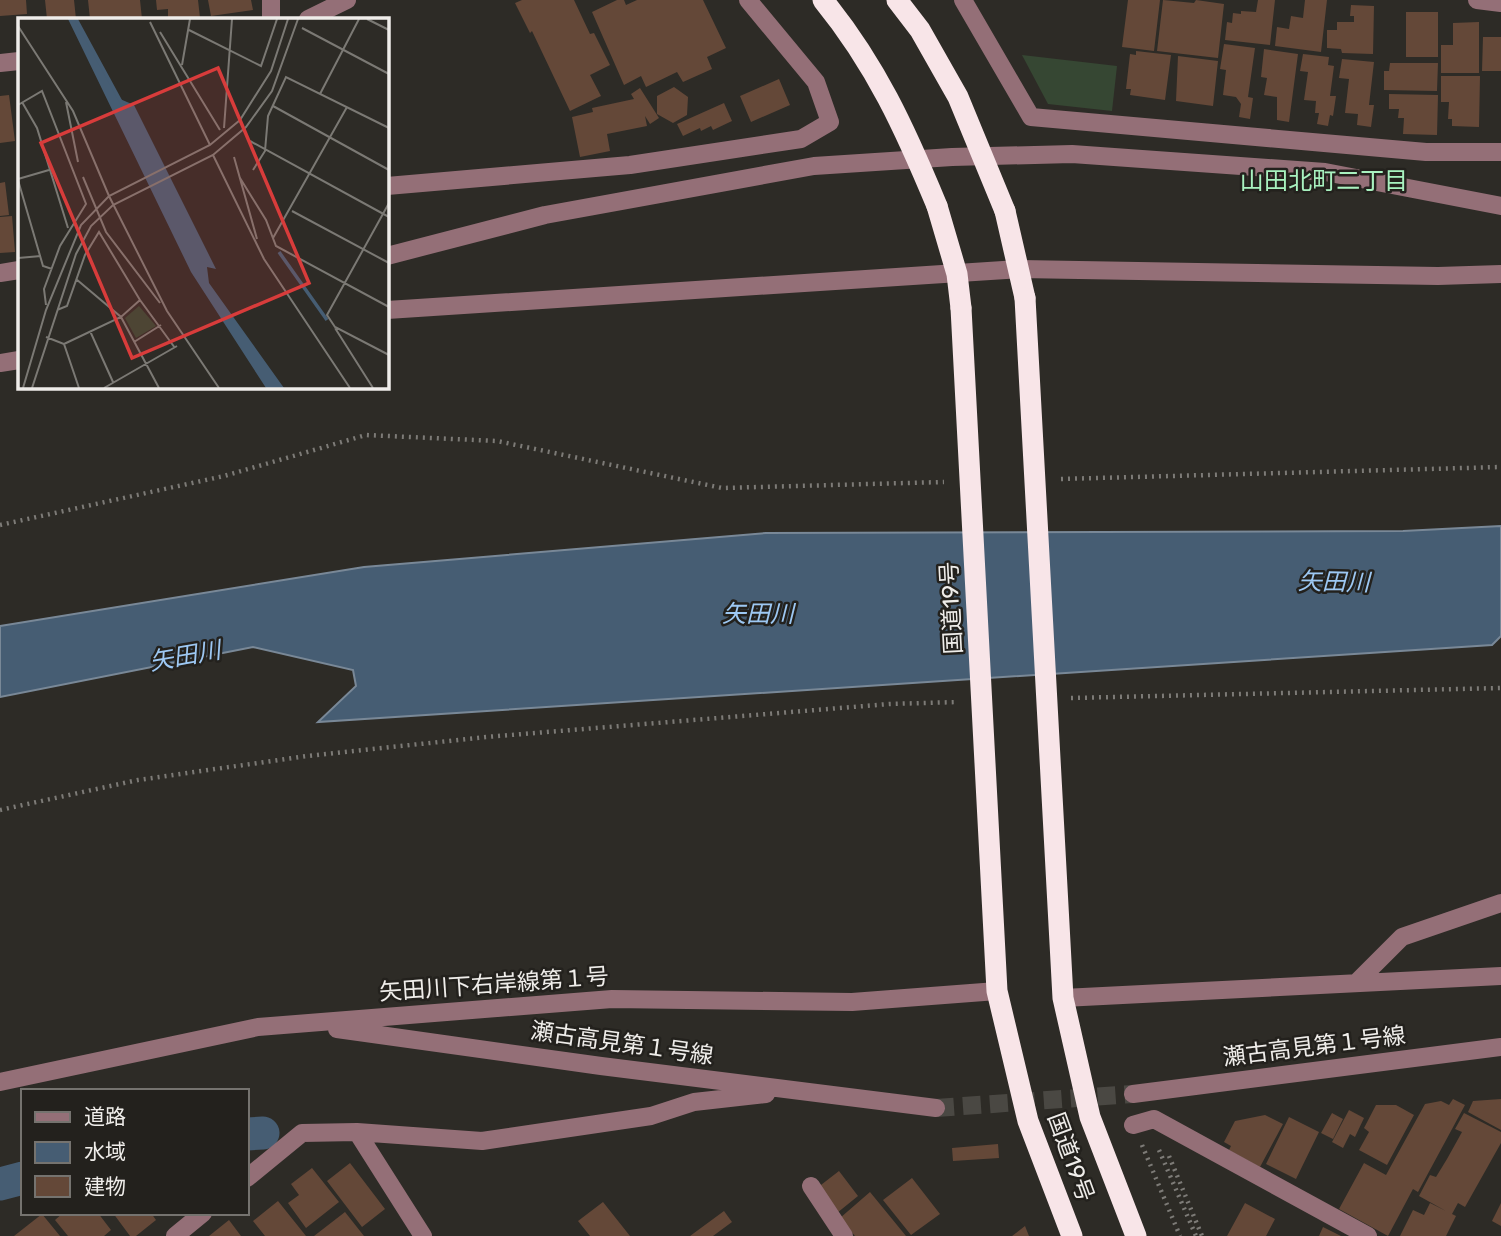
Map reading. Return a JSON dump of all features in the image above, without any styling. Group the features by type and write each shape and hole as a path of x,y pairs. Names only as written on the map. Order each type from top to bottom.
{"highway":[{"name":"国道19号","path":"823,0 845,27 884,89 937,206 957,274 997,991 1028,1121 1072,1236"},
{"name":"国道19号","path":"897,0 920,30 958,97 1005,211 1020,269 1025,298 1063,998 1090,1117 1136,1236"}],"street":[{"path":"271,0 271,18"},
{"path":"310,18 347,0"},
{"path":"388,187 630,164 801,139 830,122 816,82 748,0"},
{"path":"962,0 1031,117 1426,152 1501,152"},
{"path":"1477,0 1501,4"},
{"path":"0,63 18,61"},
{"path":"388,256 545,215 814,166 952,157 1072,154 1325,172 1501,206"},
{"path":"388,310 1020,269 1438,276 1501,274"},
{"path":"0,272 18,270"},
{"path":"0,363 18,359"},
{"path":"1356,984 1402,937 1501,903"},
{"path":"1063,998 1501,976"},
{"name":"矢田川下右岸線第１号","path":"0,1082 258,1027 612,999 852,1002 997,991"},
{"name":"瀬古高見第１号線","path":"302,1024 936,1108"},
{"name":"瀬古高見第１号線","path":"1133,1094 1501,1047"},
{"path":"248,1177 302,1133 357,1132 482,1141 651,1116 694,1102 793,1091"},
{"path":"1133,1125 1154,1119 1368,1236"},
{"path":"357,1132 423,1236"},
{"path":"811,1186 844,1236"},
{"path":"175,1236 201,1215"}],"path":[{"path":"0,525 224,476 366,435 497,441 722,488 956,482"},
{"path":"1052,479 1501,467"},
{"path":"1068,698 1501,688"},
{"path":"0,810 138,780 321,754 736,716 889,704 971,701"},
{"path":"1154,1119 1202,1236"},
{"path":"1133,1125 1180,1236"},
{"path":"1156,1144 1196,1236"}],"green space":[{"path":"1022,55 1117,66 1112,111 1048,104"}],"water":[{"name":"矢田川","path":"1501,526 1501,636 1492,645 318,722 356,686 353,670 253,647 0,697 0,626 364,567 766,533 1403,531"}],"building":[{"path":"0,0 26,0 27,14 0,16"},
{"path":"45,0 74,0 76,18 47,18"},
{"path":"88,0 140,0 142,18 90,18"},
{"path":"156,0 198,0 200,18 168,18 168,9 157,10"},
{"path":"208,0 251,0 253,10 211,16"},
{"path":"522,0 574,0 590,34 594,33 610,65 590,75 601,96 570,111 532,31 530,33 515,3"},
{"path":"617,0 624,0 626,5 637,0 703,0 726,48 707,57 712,69 683,82 677,72 646,87 641,76 624,85 592,12"},
{"path":"1128,0 1160,0 1154,51 1122,47"},
{"path":"1163,0 1194,3 1196,0 1224,4 1218,58 1157,51"},
{"path":"1258,0 1275,0 1270,45 1225,40 1227,22 1232,23 1233,13 1256,12"},
{"path":"1305,0 1327,0 1321,52 1275,46 1277,27 1289,29 1291,16 1303,18"},
{"path":"1351,5 1374,6 1373,54 1342,53 1341,49 1327,48 1327,30 1337,30 1337,22 1354,22 1354,16 1350,16"},
{"path":"1406,12 1438,12 1438,57 1406,57"},
{"path":"1479,22 1479,73 1441,73 1441,45 1453,45 1453,23"},
{"path":"1483,37 1501,37 1501,71 1482,71"},
{"path":"1224,44 1255,48 1248,97 1253,98 1250,119 1239,117 1241,104 1236,97 1223,95 1226,70 1220,69"},
{"path":"1264,49 1298,54 1289,122 1277,120 1277,97 1264,95 1267,78 1261,77"},
{"path":"1136,51 1171,55 1165,100 1130,95 1131,89 1126,89 1130,54 1136,55"},
{"path":"1303,54 1329,57 1328,65 1334,66 1330,96 1336,96 1333,116 1330,115 1328,126 1317,124 1319,113 1315,113 1316,101 1304,100 1308,72 1300,71"},
{"path":"1178,56 1218,61 1213,106 1176,101"},
{"path":"1342,59 1374,62 1369,105 1374,105 1371,127 1357,125 1358,114 1345,113 1349,79 1339,78"},
{"path":"1390,63 1438,63 1437,91 1384,90 1384,71 1389,71"},
{"path":"1441,76 1480,76 1479,127 1452,126 1452,119 1448,119 1449,102 1441,102"},
{"path":"779,79 790,105 751,122 740,96"},
{"path":"674,87 688,97 687,115 673,123 657,114 657,96"},
{"path":"640,88 659,118 650,124 645,116 647,126 607,134 610,151 580,157 572,117 593,112 592,108 634,99 631,94"},
{"path":"1389,94 1438,95 1437,135 1403,134 1404,118 1398,118 1399,109 1389,109"},
{"path":"9,95 15,141 0,143 0,96"},
{"path":"724,103 732,121 713,130 711,126 701,131 700,128 683,136 677,124"},
{"path":"5,182 9,215 0,216 0,183"},
{"path":"12,216 15,252 0,253 0,217"},
{"path":"1453,1099 1465,1105 1418,1192 1413,1189 1388,1236 1339,1209 1364,1163 1386,1175 1425,1104 1441,1101 1449,1105"},
{"path":"1501,1099 1501,1130 1468,1112 1473,1101"},
{"path":"1376,1105 1396,1105 1414,1115 1387,1165 1359,1150 1369,1132 1364,1128"},
{"path":"1349,1110 1364,1118 1355,1137 1350,1134 1343,1148 1332,1142"},
{"path":"1332,1113 1343,1119 1333,1139 1321,1133"},
{"path":"1464,1113 1501,1132 1501,1143 1465,1207 1458,1203 1452,1214 1456,1216 1446,1236 1400,1236 1413,1210 1424,1215 1430,1203 1446,1211 1419,1196 1430,1175 1436,1177 1462,1132 1455,1129"},
{"path":"1265,1115 1283,1124 1260,1167 1229,1150 1231,1146 1224,1142 1235,1121"},
{"path":"1289,1117 1319,1132 1296,1179 1266,1164"},
{"path":"998,1144 999,1158 953,1161 952,1148"},
{"path":"350,1163 385,1209 362,1227 327,1181"},
{"path":"312,1168 339,1202 306,1228 288,1203 299,1195 291,1184"},
{"path":"839,1171 858,1196 837,1213 817,1188"},
{"path":"912,1178 940,1214 911,1235 883,1200"},
{"path":"870,1192 906,1236 855,1236 840,1218"},
{"path":"278,1201 306,1236 265,1236 253,1221"},
{"path":"603,1202 630,1236 590,1236 578,1221"},
{"path":"1245,1203 1275,1219 1266,1236 1227,1236"},
{"path":"1501,1203 1501,1226 1492,1221"},
{"path":"724,1211 732,1222 713,1236 690,1236"},
{"path":"345,1212 364,1236 314,1236"},
{"path":"43,1215 60,1236 14,1236"},
{"path":"61,1215 100,1215 111,1230 104,1236 68,1236 55,1220"},
{"path":"114,1215 152,1215 156,1220 136,1236 130,1236"},
{"path":"229,1220 241,1236 209,1236"},
{"path":"1025,1226 1029,1236 1012,1236"},
{"path":"1323,1227 1341,1236 1319,1236"}],"waterway":[{"path":"248,1134 263,1133"},
{"path":"0,1184 21,1179"}],"tunnel":[{"path":"936,1108 1133,1094"}],"district":[{"name":"山田北町二丁目","path":"1324,181"}]}
